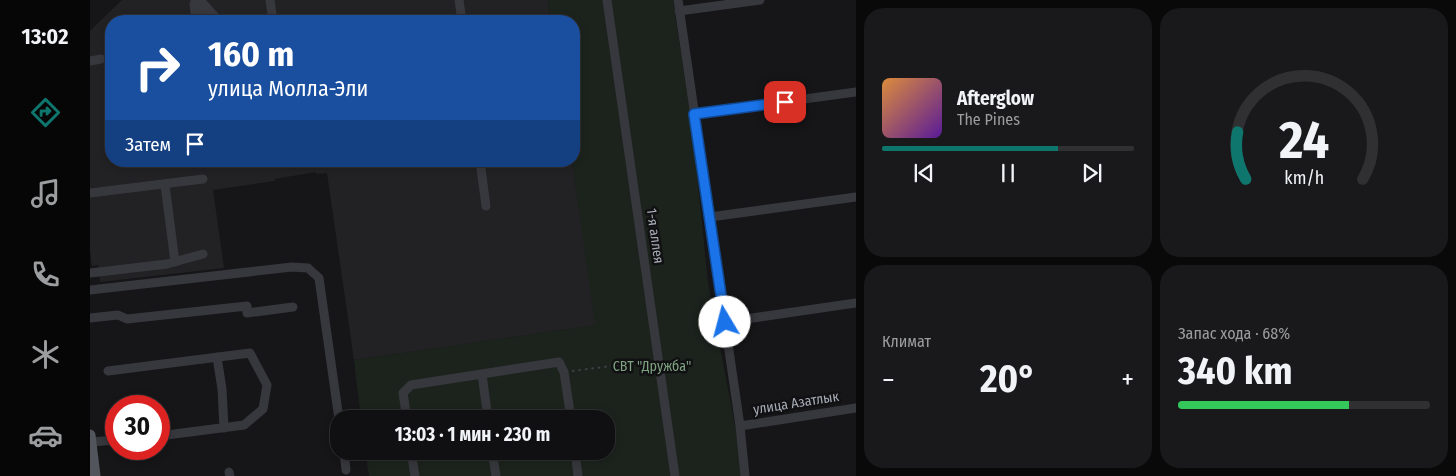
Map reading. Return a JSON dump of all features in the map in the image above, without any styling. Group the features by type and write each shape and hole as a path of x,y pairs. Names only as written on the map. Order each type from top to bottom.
{"main road":[{"path":"90,438 95,476"}],"street":[{"path":"194,0 195,15"},
{"path":"194,0 201,15"},
{"path":"200,0 214,15"},
{"path":"270,0 271,15"},
{"path":"460,0 461,15"},
{"name":"1-я аллея","path":"607,0 675,476"},
{"path":"678,0 740,426 745,476"},
{"path":"679,11 760,0"},
{"path":"90,61 101,59"},
{"path":"694,114 856,92"},
{"path":"481,167 486,206"},
{"path":"90,192 203,179"},
{"path":"164,184 175,262"},
{"path":"710,217 856,197"},
{"path":"90,273 175,262 203,254"},
{"path":"90,290 292,267 308,268 319,278 338,410"},
{"path":"725,322 856,304"},
{"path":"90,318 118,315 127,319 247,306 247,313 293,307"},
{"path":"108,371 250,352 267,385 263,409 244,425 170,435"},
{"path":"217,357 222,389 224,428"},
{"path":"406,410 404,393 411,385 559,362 564,372 570,410"},
{"path":"482,374 487,410"},
{"name":"улица Азатлык","path":"740,426 856,408"},
{"path":"90,438 105,439"},
{"path":"345,460 346,470"},
{"path":"412,460 415,476"},
{"path":"493,460 496,476"},
{"path":"576,460 578,476"}],"path":[{"path":"564,372 659,360"}],"shaded area":[{"path":"122,0 548,0 550,15 107,15"},
{"path":"105,16 105,167 573,167 596,325 354,360 327,173 316,174 316,172 275,179 274,181 213,190 224,268 100,282 98,265 92,266 90,250 90,31"}],"green space":[{"name":"СВТ \"Дружба\"","path":"548,0 673,0 693,134 708,283 736,431 741,476 369,476 366,460 615,460 615,410 360,410 354,360 595,325 573,167 580,167 580,15 550,15"}],"route":[{"path":"725,322 694,114 785,102"}]}
